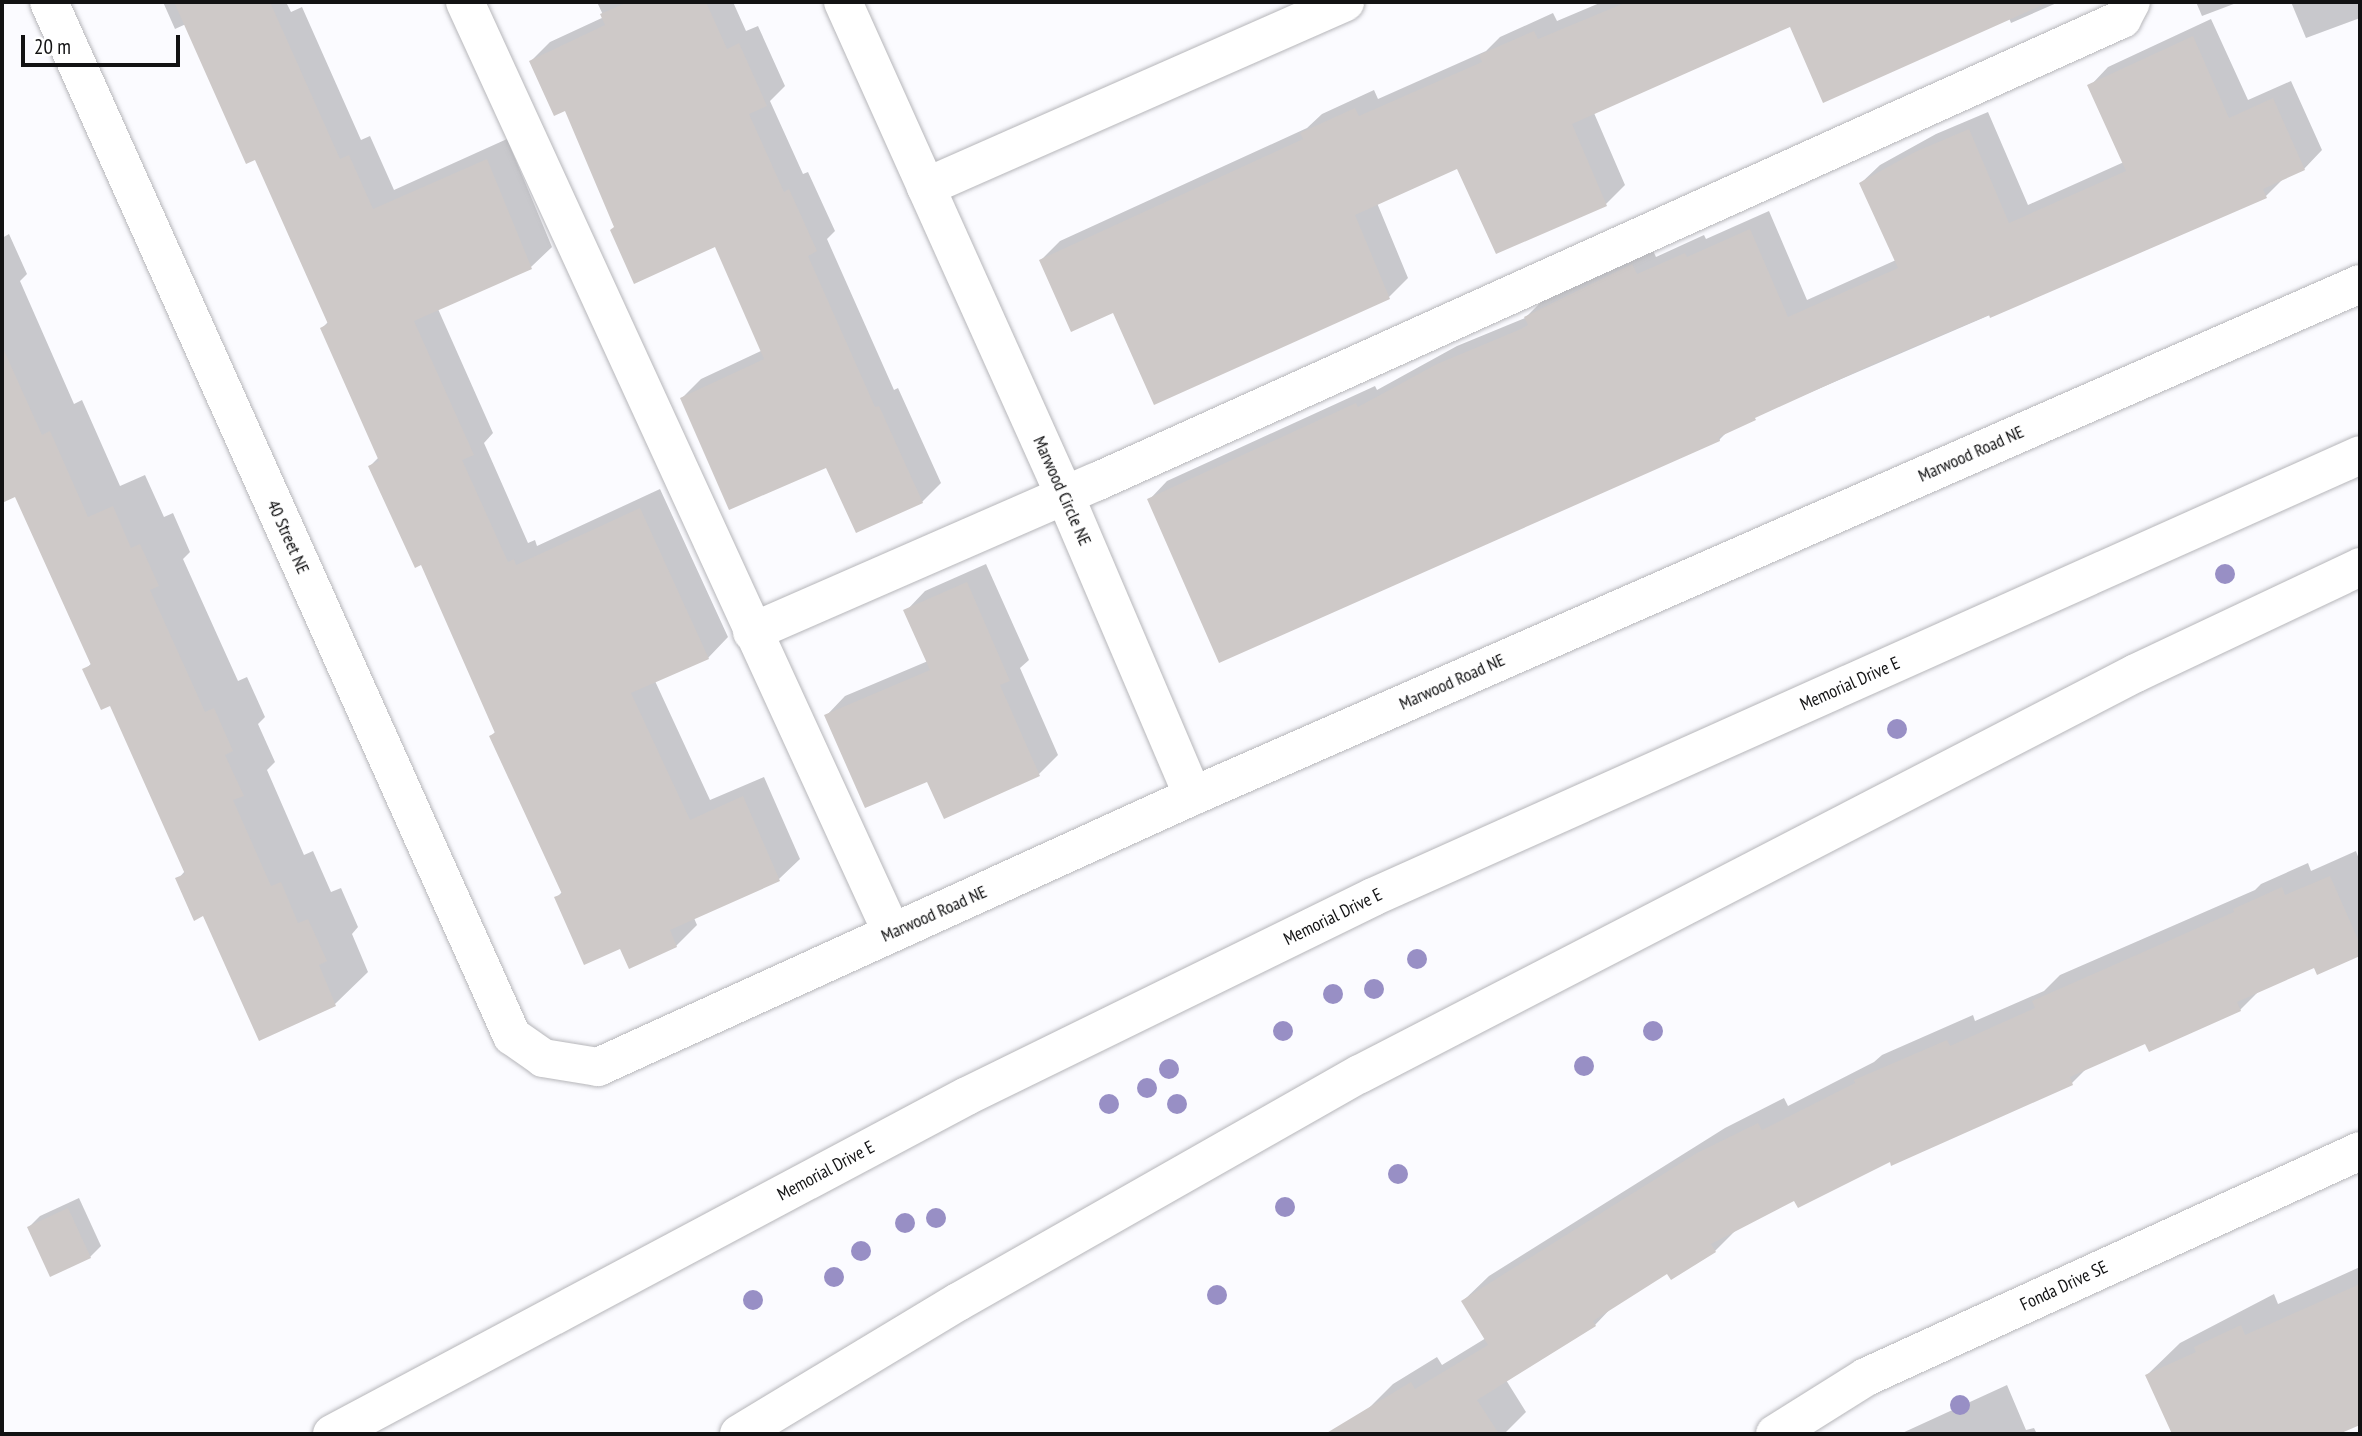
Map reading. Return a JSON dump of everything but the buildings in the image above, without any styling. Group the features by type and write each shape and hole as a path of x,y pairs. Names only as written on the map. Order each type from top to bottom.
{"street":[{"name":"40 Street NE","path":"49,2 512,1036 543,1058"},
{"path":"465,2 892,933"},
{"name":"Marwood Circle NE","path":"843,2 1065,496 1193,796"},
{"path":"926,187 1345,2"},
{"path":"752,632 1065,496 2122,19 2131,2"},
{"name":"Marwood Road NE","path":"543,1058 598,1068 1193,796 2360,284"},
{"name":"Memorial Drive E","path":"332,1434 967,1096 1361,903 2360,455"},
{"path":"739,1434 958,1302 1360,1074 2136,673 2360,567"},
{"name":"Fonda Drive SE","path":"1775,1434 1867,1377 2360,1151"},
{"path":"374,1434 447,1373"}]}
